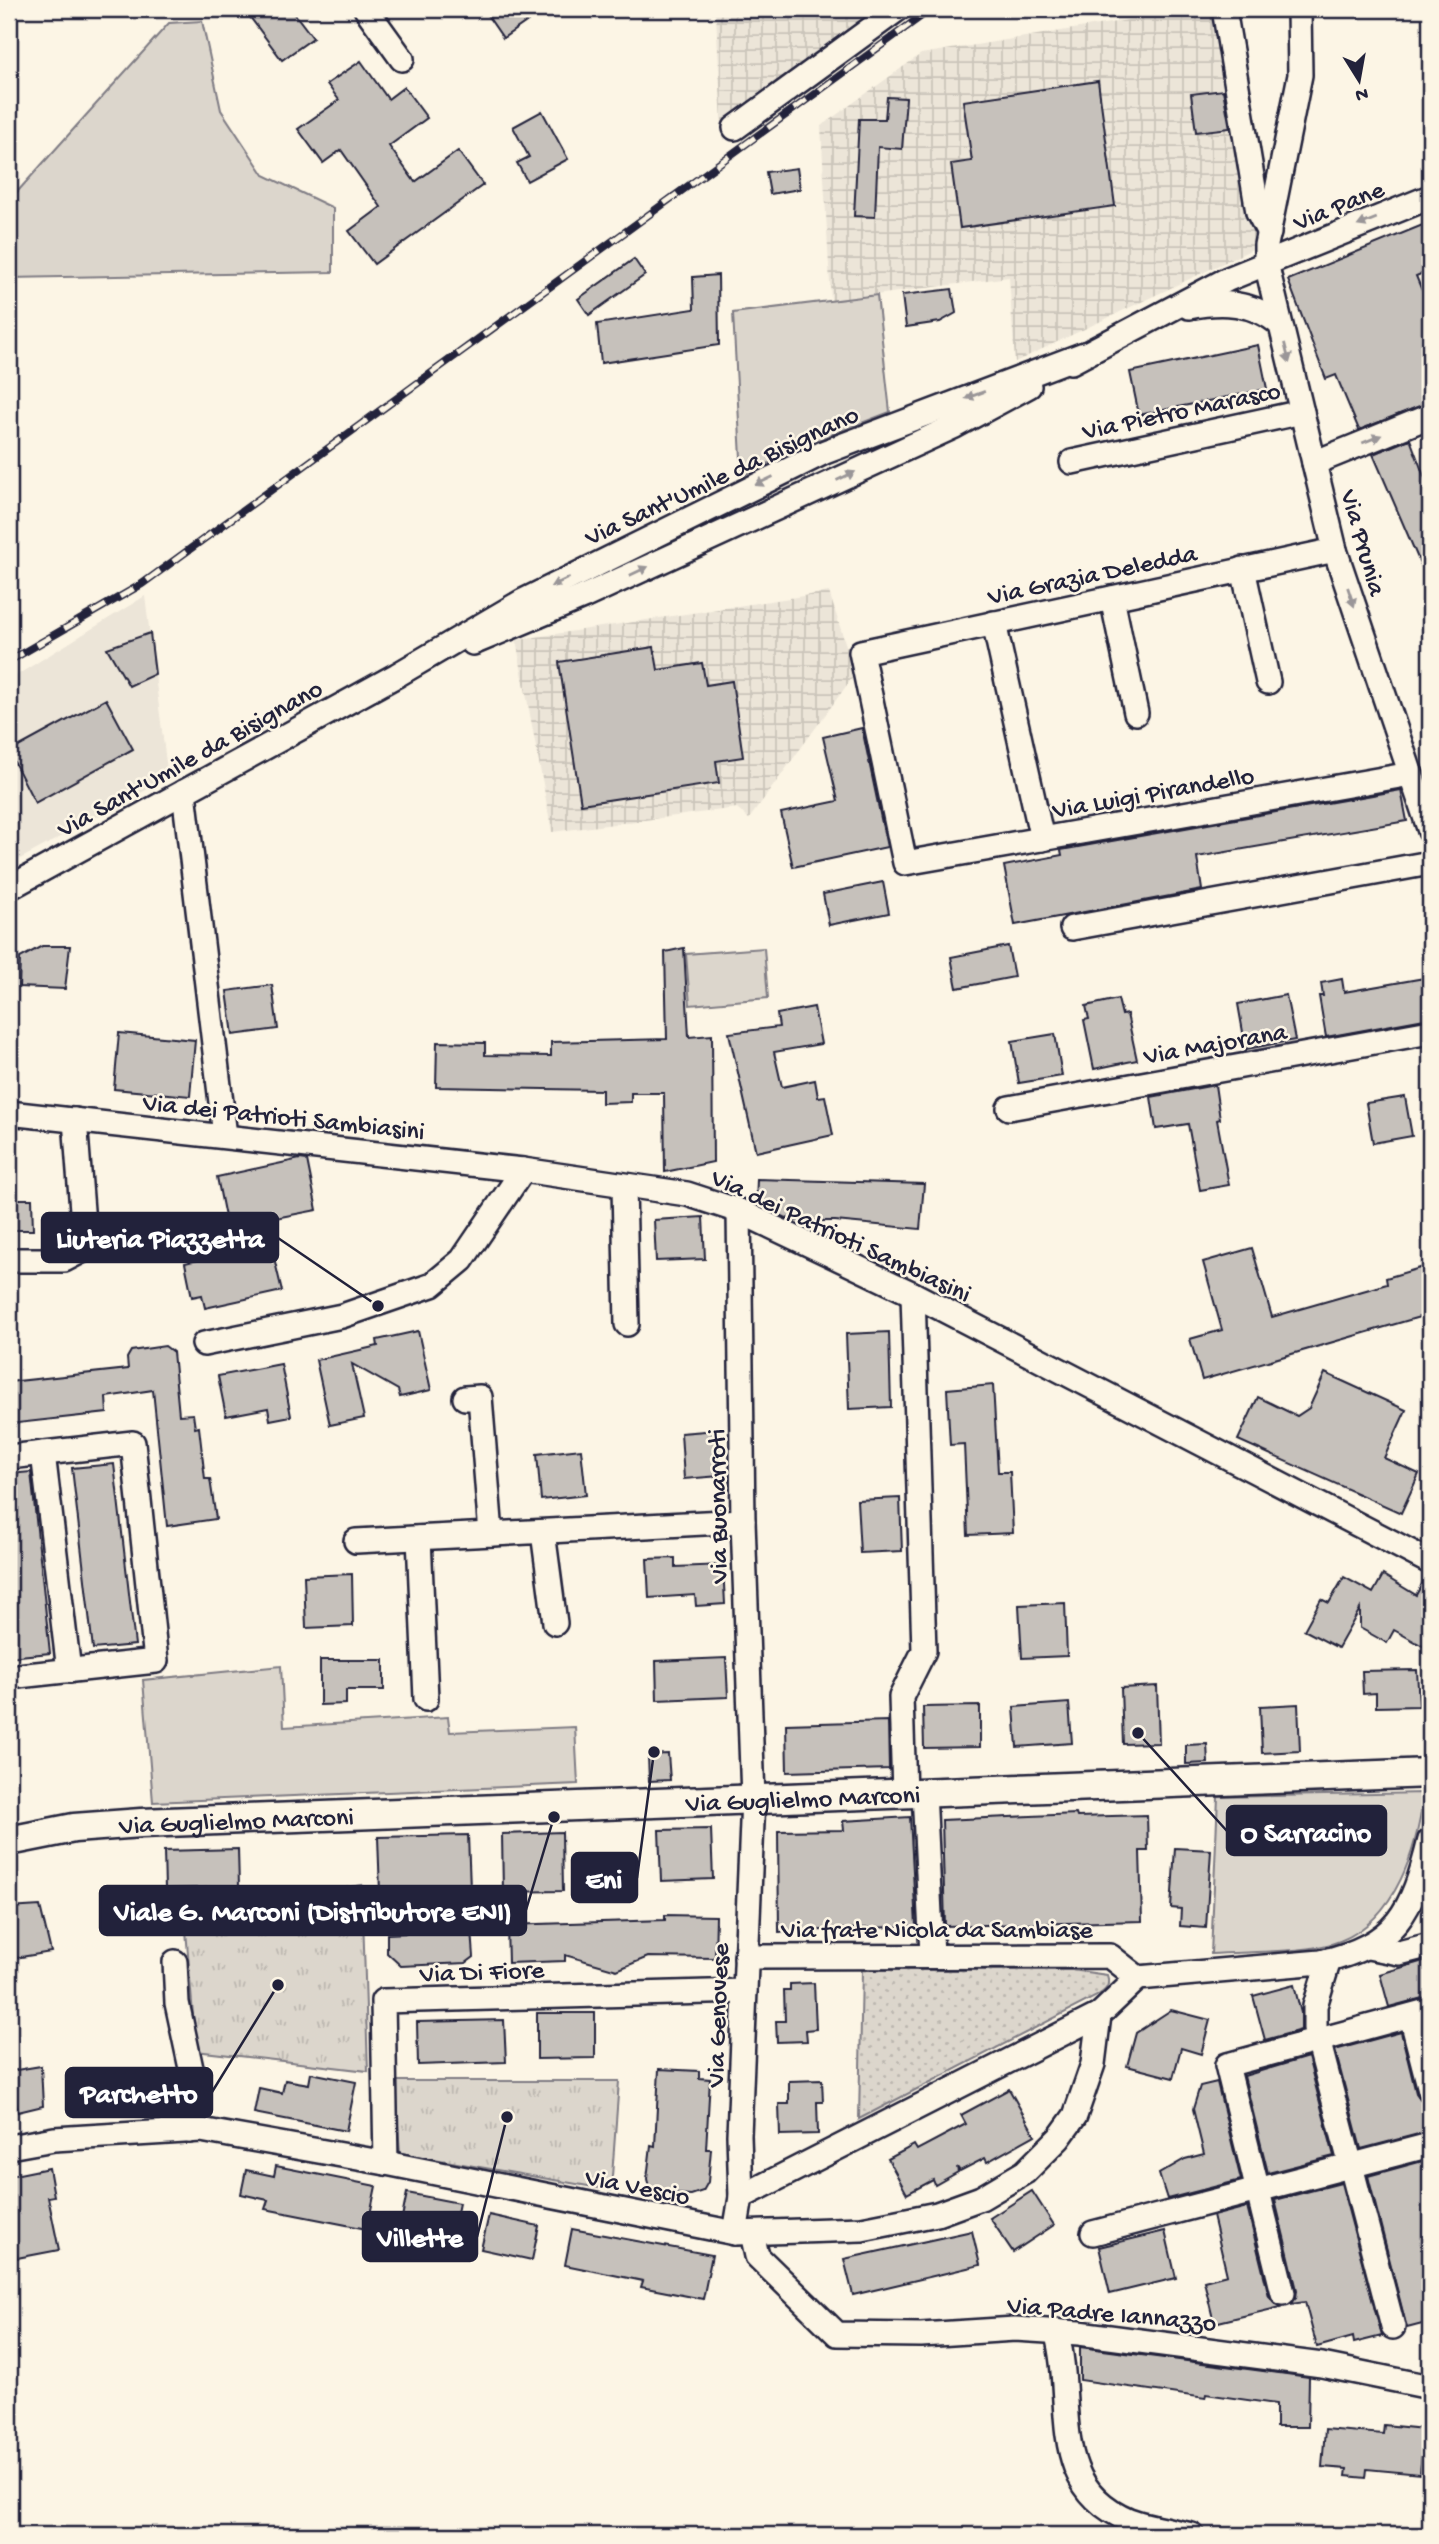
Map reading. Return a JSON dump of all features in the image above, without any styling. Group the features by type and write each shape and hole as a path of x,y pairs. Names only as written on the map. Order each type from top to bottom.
{"main road":[{"name":"Via Guglielmo Marconi","path":"9,1841 74,1828 141,1823 1430,1773"}],"street":[{"path":"366,9 401,59"},
{"path":"734,128 898,9"},
{"path":"1224,9 1258,212 1269,233"},
{"name":"Via Prunia","path":"1298,9 1300,75 1269,233 1266,263 1335,550 1411,774 1426,803 1430,831"},
{"path":"1278,194 1281,221 1295,234 1311,239 1332,236"},
{"name":"Via Pane","path":"1172,311 1228,279 1430,197"},
{"path":"1172,311 1222,302 1260,310 1280,324"},
{"name":"Via Sant'Umile da Bisignano","path":"9,888 397,675 583,597 955,426 1084,354 1172,311"},
{"name":"Via Pietro Marasco","path":"1072,462 1302,412"},
{"path":"1314,463 1430,416"},
{"name":"Via Grazia Deledda","path":"905,863 861,652 1335,550"},
{"path":"1243,569 1268,682"},
{"path":"1112,598 1136,713"},
{"path":"994,623 1042,839"},
{"name":"Via Luigi Pirandello","path":"905,863 1411,774"},
{"path":"184,792 225,1136"},
{"path":"1072,928 1430,863"},
{"name":"Via Majorana","path":"1009,1108 1430,1032"},
{"name":"Via dei Patrioti Sambiasini","path":"9,1113 523,1170 687,1194 739,1211 913,1294 1430,1563"},
{"path":"9,1259 64,1260 85,1249 75,1119"},
{"path":"204,1344 342,1316 432,1285 462,1260 523,1170"},
{"path":"624,1186 627,1324"},
{"name":"Via Buonarroti","path":"739,1211 743,1521 753,1798"},
{"path":"913,1294 924,1651 901,1697 932,1955"},
{"path":"465,1398 480,1397 491,1534"},
{"path":"9,1457 133,1443 156,1661 9,1677"},
{"path":"43,1453 69,1671"},
{"path":"356,1541 743,1521"},
{"path":"543,1531 555,1623"},
{"path":"419,1538 426,1699"},
{"name":"Via Genovese","path":"744,2233 739,2135 753,1798"},
{"path":"741,2197 1099,2015 1138,1978 1329,1960 1346,1957 1368,1947 1399,1923 1410,1903 1430,1840"},
{"path":"1368,1947 1399,1953 1430,1945"},
{"name":"Via frate Nicola da Sambiase","path":"746,1956 1110,1956 1138,1978"},
{"path":"1329,1960 1315,2006 1318,2040 1394,2327"},
{"path":"175,1962 177,2003 195,2087 190,2131"},
{"name":"Via Di Fiore","path":"386,2163 383,2001 745,1991"},
{"path":"1283,2293 1227,2065 1421,2013 1430,2090"},
{"name":"Via Vescio","path":"9,2147 54,2139 201,2130 744,2233 862,2229 901,2222 981,2198 1025,2172 1059,2138 1075,2116 1093,2064 1099,2015"},
{"path":"1093,2234 1430,2145"},
{"name":"Via Padre Iannazzo","path":"744,2233 757,2256 837,2334 911,2336 1015,2329 1056,2331 1226,2350 1322,2365 1430,2387"},
{"path":"1056,2331 1063,2359 1071,2459 1077,2475 1091,2495 1106,2508 1130,2520 1192,2535"}],"shaded area":[{"path":"704,9 907,9 723,141 716,15"},
{"path":"1195,9 1238,9 1269,190 1261,245 1015,362 1009,277 831,301 821,126 921,54"},
{"path":"829,592 855,674 749,819 737,808 552,832 516,640"},
{"path":"145,596 168,778 9,865 9,680"}],"green space":[{"path":"202,21 221,110 264,175 333,208 333,272 9,278 9,201 169,23"},
{"path":"877,295 890,412 815,441 742,476 733,313"},
{"path":"764,948 768,998 690,1005 686,954"},
{"path":"281,1666 284,1727 448,1717 450,1732 575,1727 578,1784 153,1802 143,1680"},
{"path":"1424,1793 1416,1837 1401,1879 1390,1899 1360,1930 1340,1941 1312,1948 1211,1954 1218,1797"},
{"path":"362,1885 368,2071 196,2051 185,1918"},
{"path":"862,1970 1072,1970 1107,1975 1108,1986 1095,1997 859,2119"},
{"path":"395,2081 619,2081 611,2190 400,2153"}],"building":[{"path":"244,9 291,9 313,38 282,60"},
{"path":"483,9 545,9 503,38"},
{"path":"361,61 388,99 404,87 427,118 389,146 415,182 458,151 483,185 374,264 349,231 381,207 341,150 323,163 298,129 339,100 327,84"},
{"path":"1098,81 1115,206 960,228 951,164 972,161 963,101"},
{"path":"1223,90 1230,128 1196,132 1191,94"},
{"path":"887,97 906,98 902,149 878,147 875,217 854,216 859,119 885,119"},
{"path":"542,111 568,159 527,181 517,163 529,157 513,127"},
{"path":"797,168 800,189 770,194 766,172"},
{"path":"1430,222 1430,270 1416,276 1430,310 1430,402 1359,430 1336,375 1326,379 1288,280"},
{"path":"634,259 645,275 589,315 578,299"},
{"path":"718,275 719,345 601,363 597,324 694,309 693,277"},
{"path":"952,289 956,313 940,322 906,327 902,295"},
{"path":"1258,345 1267,389 1139,415 1130,372"},
{"path":"1410,439 1430,492 1429,584 1373,454"},
{"path":"150,633 155,674 129,686 107,648"},
{"path":"654,647 658,670 702,663 706,685 732,681 743,757 716,761 719,783 581,804 559,662"},
{"path":"106,699 133,749 35,803 9,752"},
{"path":"862,728 887,847 793,867 781,813 838,801 823,737"},
{"path":"1401,790 1407,821 1197,857 1202,890 1015,925 1004,866 1062,855 1061,850"},
{"path":"883,882 889,913 829,925 823,894"},
{"path":"42,946 70,946 65,989 19,987 20,958"},
{"path":"1008,946 1014,977 957,988 951,957"},
{"path":"684,948 689,1037 712,1035 713,1162 665,1172 664,1093 631,1093 631,1102 602,1103 602,1090 436,1087 437,1042 485,1043 485,1055 551,1056 551,1042 667,1039 665,952"},
{"path":"1430,977 1430,1018 1326,1037 1319,996 1323,996 1321,983 1342,979 1344,992"},
{"path":"272,985 278,1029 233,1035 227,991"},
{"path":"1286,995 1295,1040 1246,1049 1238,1004"},
{"path":"1118,999 1122,1015 1127,1014 1137,1060 1094,1069 1084,1020 1089,1019 1086,1006"},
{"path":"814,1007 821,1044 774,1052 782,1087 815,1080 818,1097 825,1096 833,1135 756,1152 729,1033 779,1027 777,1014"},
{"path":"119,1033 195,1040 190,1096 114,1089"},
{"path":"1055,1034 1062,1076 1019,1083 1012,1041"},
{"path":"1215,1085 1220,1119 1217,1120 1229,1185 1200,1190 1188,1124 1156,1129 1151,1097"},
{"path":"1405,1097 1412,1136 1373,1143 1366,1103"},
{"path":"300,1159 307,1160 317,1210 265,1220 282,1291 205,1308 202,1295 192,1297 185,1263 232,1252 217,1177"},
{"path":"757,1179 924,1184 920,1229 835,1221 793,1221 780,1215 781,1212 756,1203"},
{"path":"9,1199 32,1199 33,1230 9,1230"},
{"path":"703,1217 705,1259 656,1261 654,1220"},
{"path":"1252,1248 1272,1317 1387,1284 1386,1278 1430,1265 1430,1314 1202,1380 1190,1339 1222,1330 1203,1262"},
{"path":"418,1331 431,1390 400,1397 398,1390 352,1364 364,1418 330,1425 316,1360 378,1346 377,1340"},
{"path":"889,1332 891,1407 849,1409 846,1334"},
{"path":"165,1346 173,1352 179,1415 193,1414 195,1428 199,1427 205,1479 210,1479 216,1519 167,1526 153,1390 106,1397 107,1413 9,1424 9,1382 128,1369 127,1358 131,1351"},
{"path":"281,1364 291,1416 270,1420 268,1408 226,1416 218,1376"},
{"path":"1325,1373 1406,1410 1384,1458 1419,1474 1401,1513 1238,1440 1258,1397 1297,1416 1309,1408"},
{"path":"993,1385 998,1472 1010,1472 1013,1533 968,1535 964,1444 950,1445 947,1389"},
{"path":"717,1430 720,1476 684,1479 681,1433"},
{"path":"581,1449 586,1495 541,1500 537,1454"},
{"path":"114,1464 135,1645 93,1649 72,1468"},
{"path":"31,1472 50,1653 9,1657 9,1474"},
{"path":"900,1498 902,1551 860,1553 857,1500"},
{"path":"675,1558 675,1567 723,1565 725,1604 696,1606 695,1595 649,1598 647,1559"},
{"path":"352,1574 353,1626 306,1628 304,1576"},
{"path":"1383,1575 1416,1595 1427,1575 1430,1576 1430,1650 1394,1630 1387,1643 1360,1628 1360,1609 1338,1648 1304,1630 1321,1599 1329,1603 1344,1577 1373,1593"},
{"path":"1065,1603 1067,1656 1022,1658 1019,1605"},
{"path":"726,1658 728,1697 657,1700 656,1661"},
{"path":"320,1660 384,1660 384,1690 346,1690 346,1704 320,1705"},
{"path":"1417,1670 1419,1706 1376,1707 1376,1693 1363,1694 1362,1671"},
{"path":"1157,1686 1159,1743 1123,1744 1121,1688"},
{"path":"1069,1703 1072,1743 1017,1747 1014,1707"},
{"path":"1298,1704 1300,1751 1262,1753 1260,1706"},
{"path":"980,1706 980,1747 924,1748 923,1707"},
{"path":"888,1721 889,1769 787,1772 786,1724"},
{"path":"1207,1744 1208,1763 1186,1764 1186,1745"},
{"path":"668,1754 670,1780 649,1781 648,1755"},
{"path":"1076,1814 1077,1817 1147,1815 1148,1851 1140,1851 1142,1921 945,1926 942,1820"},
{"path":"910,1817 916,1926 779,1932 778,1831 844,1830 843,1821"},
{"path":"711,1829 713,1879 661,1881 659,1830"},
{"path":"562,1832 563,1891 503,1892 502,1834"},
{"path":"468,1835 470,1889 380,1892 378,1837"},
{"path":"1175,1848 1211,1850 1206,1928 1180,1926 1181,1909 1171,1908"},
{"path":"238,1849 239,1887 165,1889 164,1851"},
{"path":"40,1906 51,1952 9,1959 9,1908"},
{"path":"665,1915 716,1916 715,1958 648,1957 617,1970 565,1955 565,1961 508,1963 507,1925 665,1920"},
{"path":"472,1930 474,1957 466,1963 401,1966 387,1953 387,1934"},
{"path":"1430,1959 1430,1996 1389,2007 1380,1974"},
{"path":"814,1983 816,2029 806,2030 807,2041 777,2042 776,2021 785,2021 784,1990 790,1990 790,1984"},
{"path":"1294,1985 1301,2013 1301,2030 1265,2040 1253,1996"},
{"path":"1171,2010 1210,2020 1201,2054 1181,2048 1173,2078 1127,2066 1136,2033"},
{"path":"537,2013 595,2013 595,2058 537,2059"},
{"path":"504,2020 506,2062 418,2065 417,2022"},
{"path":"1401,2032 1416,2093 1421,2100 1430,2104 1430,2131 1361,2149 1335,2050"},
{"path":"1308,2057 1334,2156 1268,2173 1244,2076"},
{"path":"41,2066 43,2106 18,2112 10,2071"},
{"path":"659,2069 699,2071 699,2078 710,2079 706,2149 711,2149 708,2182 703,2191 691,2195 658,2193 649,2187 647,2179 651,2145 655,2146"},
{"path":"311,2073 356,2082 346,2131 254,2113 259,2088 282,2093 285,2080 309,2084"},
{"path":"822,2080 823,2102 817,2102 818,2134 780,2135 779,2104 789,2104 789,2081"},
{"path":"1217,2082 1241,2180 1167,2199 1159,2174 1185,2159 1204,2154 1193,2109 1200,2086"},
{"path":"1009,2089 1035,2135 987,2162 985,2158 960,2171 957,2167 958,2172 935,2185 933,2180 907,2194 888,2159 914,2145 917,2150 966,2124 961,2115"},
{"path":"1430,2159 1430,2322 1407,2328 1368,2176"},
{"path":"276,2166 376,2186 367,2229 265,2209 268,2200 241,2194 246,2170 274,2176"},
{"path":"49,2168 54,2196 48,2197 59,2250 17,2258 9,2217 9,2176"},
{"path":"1341,2183 1382,2336 1354,2343 1353,2337 1317,2347 1305,2302 1291,2304 1296,2298 1297,2290 1275,2200"},
{"path":"1032,2191 1054,2225 1013,2252 990,2218"},
{"path":"407,2193 459,2203 451,2242 399,2232"},
{"path":"1247,2207 1269,2296 1281,2307 1214,2323 1204,2281 1227,2275 1213,2216"},
{"path":"489,2215 539,2226 532,2260 481,2249"},
{"path":"572,2229 712,2255 703,2299 641,2287 643,2281 565,2265"},
{"path":"972,2231 980,2265 853,2295 844,2259"},
{"path":"1165,2231 1176,2278 1110,2294 1099,2247"},
{"path":"1080,2347 1309,2377 1308,2427 1276,2427 1276,2404 1206,2394 1205,2398 1080,2380"},
{"path":"1384,2425 1424,2429 1420,2474 1367,2469 1366,2478 1346,2476 1347,2469 1322,2467 1325,2429 1383,2434"}],"railway":[{"path":"9,661 142,584 931,9"}],"place":[{"name":"Liuteria Piazzetta","path":"378,1306"},
{"name":"O Sarracino","path":"1138,1733"},
{"name":"Eni","path":"654,1752"},
{"name":"Viale G. Marconi (Distributore ENI)","path":"554,1817"},
{"name":"Parchetto","path":"278,1985"},
{"name":"Villette","path":"507,2117"}]}
